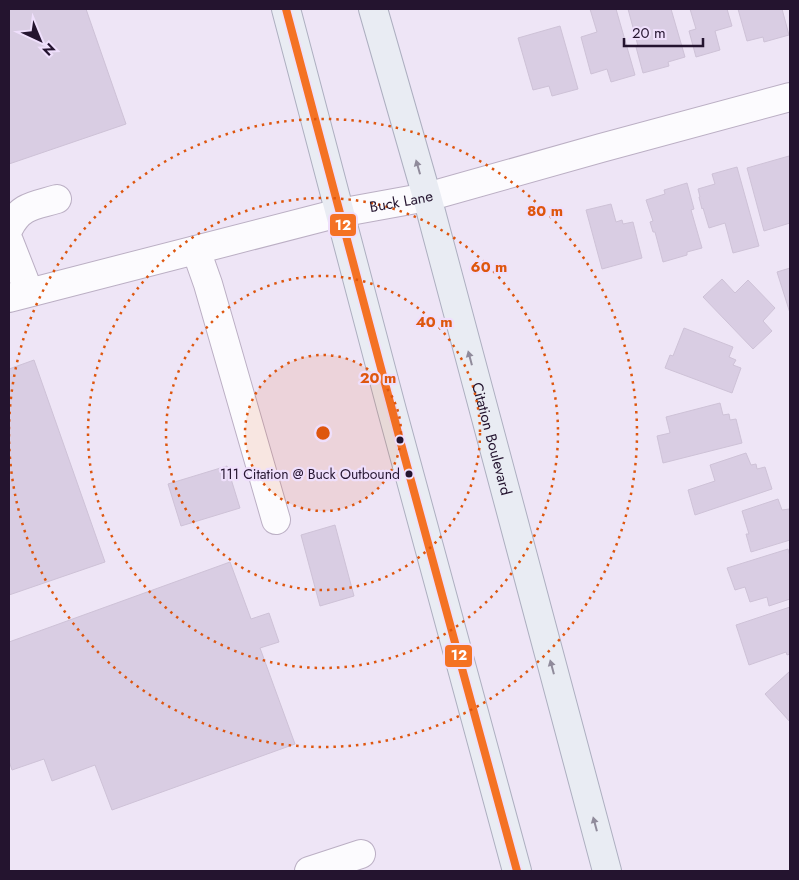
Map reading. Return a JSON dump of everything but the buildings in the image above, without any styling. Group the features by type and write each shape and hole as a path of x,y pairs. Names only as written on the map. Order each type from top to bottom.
{"main road":[{"path":"286,9 451,633 517,871"},
{"name":"Citation Boulevard","path":"373,9 427,197 607,871"}],"street":[{"name":"Buck Lane","path":"19,295 339,213 427,197 592,150 790,98"},
{"path":"9,228 23,209 57,199"},
{"path":"9,241 19,295"},
{"path":"196,250 208,284 276,520"},
{"path":"309,871 361,854"}],"transit line":[{"name":"12","path":"286,9 517,871"}],"place":[{"name":"111 Citation @ Buck Outbound","path":"409,474"}]}
